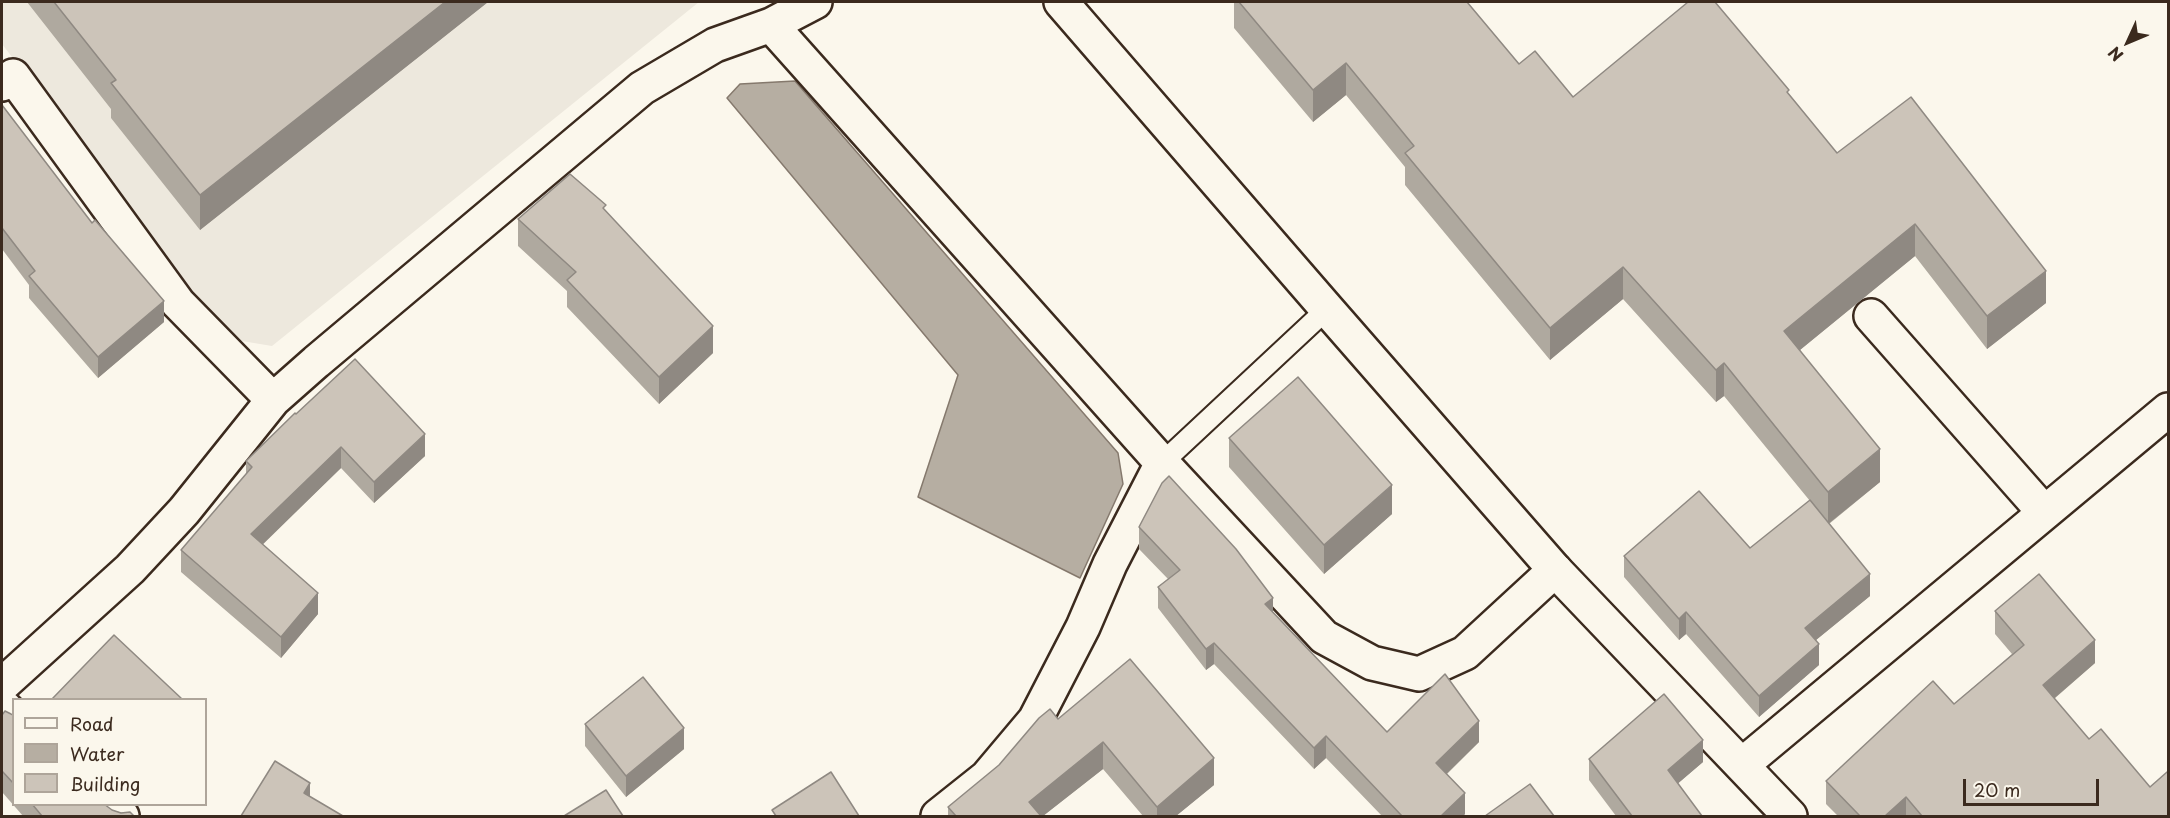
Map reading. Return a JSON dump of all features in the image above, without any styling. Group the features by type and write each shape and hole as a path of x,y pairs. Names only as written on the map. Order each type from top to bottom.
{"street":[{"path":"2,685 130,569 184,511 273,400 642,88 715,45 771,25 815,2"},
{"path":"1061,2 1555,570 1790,816"},
{"path":"771,25 1162,463 1324,636 1372,663 1419,674 1465,653 1555,570"},
{"path":"2,84 13,76 178,303 273,400"},
{"path":"1871,316 2044,512"},
{"path":"1742,765 2169,410"},
{"path":"938,816 987,777 1035,720 1083,627 1110,564 1162,463"},
{"path":"108,806 122,816"}],"lane":[{"path":"1162,463 1327,309"}],"shaded area":[{"path":"2,2 699,2 272,346 242,341 207,311 2,44"}],"water":[{"path":"795,81 1118,453 1123,484 1080,578 918,497 958,375 727,98 740,84"}],"building":[{"path":"54,2 445,2 200,195 111,83 116,80"},
{"path":"1239,2 1467,2 1519,64 1535,51 1573,97 1688,2 1715,2 1789,90 1787,92 1837,153 1911,97 2046,271 1987,316 1915,224 1784,331 1880,449 1828,492 1724,363 1716,370 1623,267 1550,328 1405,153 1414,146 1346,63 1313,90"},
{"path":"2,105 92,223 95,220 164,301 98,357 29,276 35,271 2,228"},
{"path":"570,174 606,205 603,208 713,326 659,377 567,280 576,272 518,219"},
{"path":"355,359 425,434 374,482 341,447 251,534 318,593 281,637 181,550 252,467 246,461"},
{"path":"1298,377 1392,485 1324,545 1229,438"},
{"path":"1169,476 1236,549 1273,598 1265,604 1387,732 1445,674 1479,721 1436,763 1465,793 1441,816 1402,816 1326,736 1314,748 1214,643 1206,649 1158,587 1180,570 1139,527 1162,483"},
{"path":"1699,491 1750,548 1810,500 1870,574 1805,628 1819,644 1759,696 1686,612 1679,619 1624,556"},
{"path":"2039,574 2095,640 2043,685 2089,739 2101,729 2150,787 2167,772 2169,774 2169,816 1922,816 1906,797 1885,816 1860,816 1826,781 1933,681 1954,704 2024,645 1995,611"},
{"path":"114,635 181,698 53,698"},
{"path":"1130,659 1214,758 1157,807 1103,742 1029,802 1041,816 956,816 948,807 999,765 1039,718 1050,709 1058,719"},
{"path":"643,677 684,728 626,776 585,724"},
{"path":"1664,694 1703,740 1668,770 1702,816 1632,816 1589,759"},
{"path":"5,711 12,715 12,782 2,771 2,715"},
{"path":"275,761 310,783 304,793 343,816 241,816"},
{"path":"831,772 859,816 776,816 772,810"},
{"path":"1530,784 1554,816 1485,816"},
{"path":"606,790 623,816 564,816"},
{"path":"34,806 107,806 121,813 130,812 134,816 42,816"}]}
